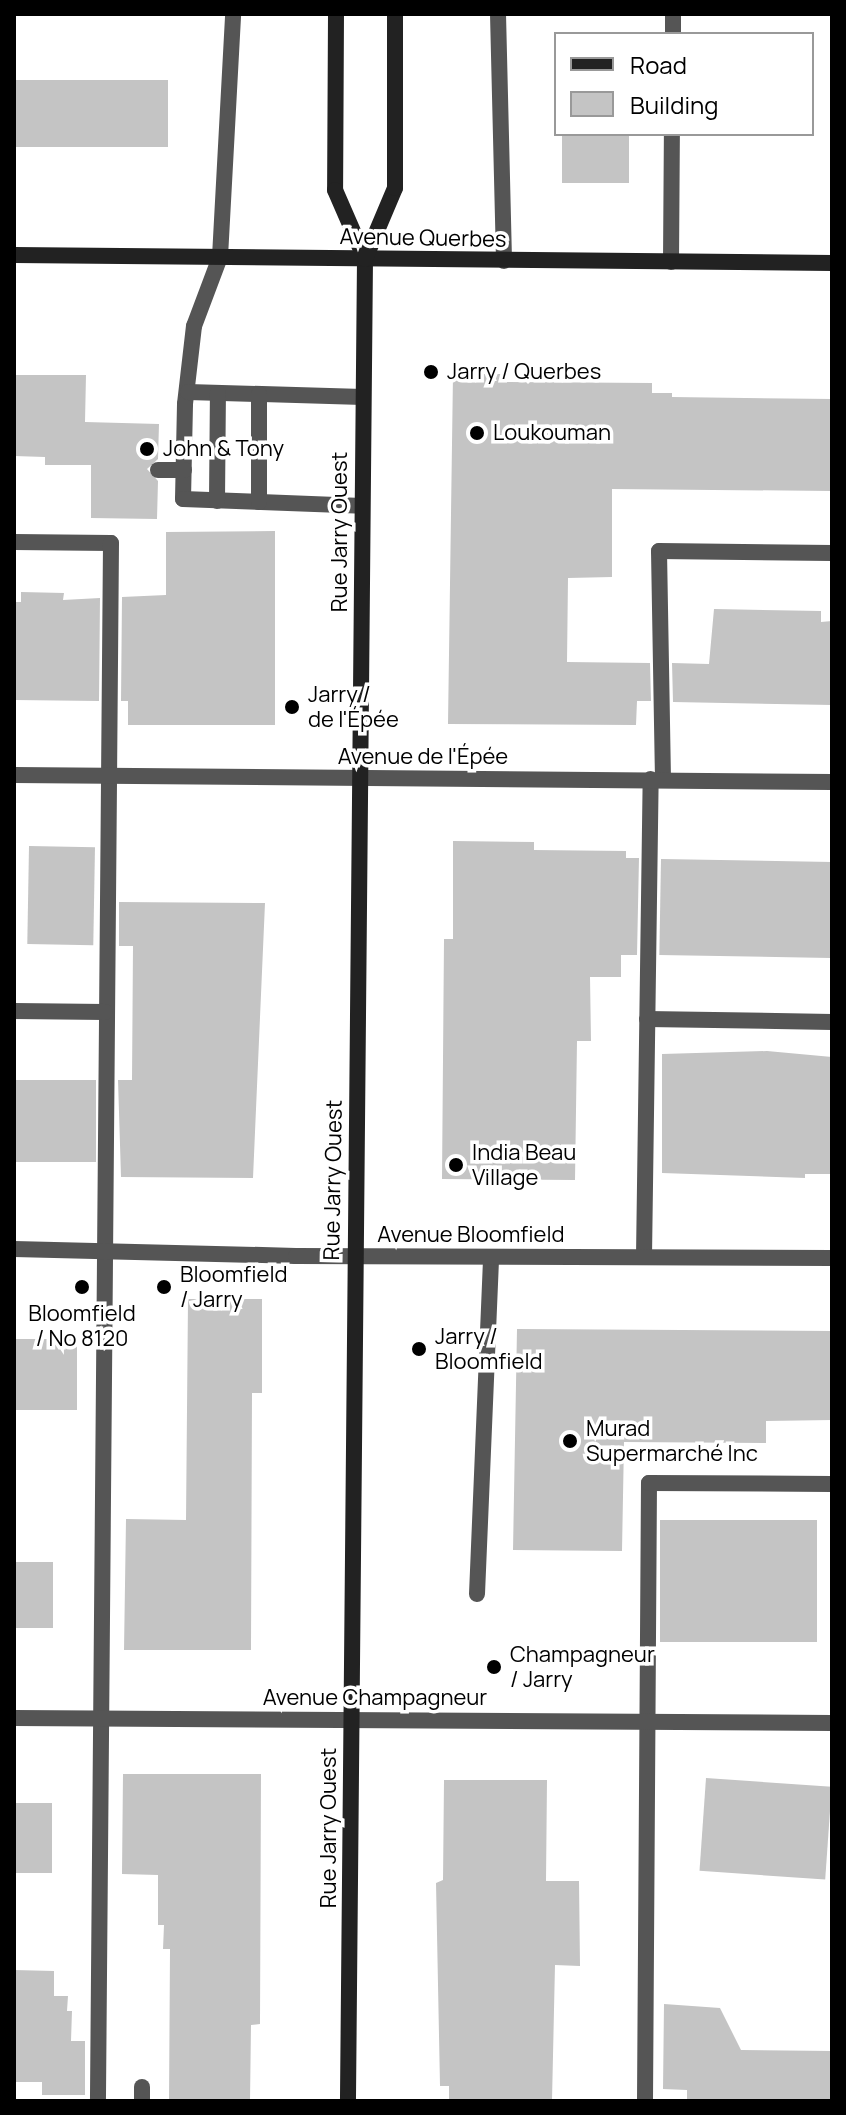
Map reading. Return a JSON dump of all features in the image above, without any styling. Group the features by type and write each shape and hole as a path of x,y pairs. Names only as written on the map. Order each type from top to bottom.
{"main road":[{"name":"Rue Jarry Ouest","path":"336,14 335,190 365,259"},
{"name":"Rue Jarry Ouest","path":"348,2101 365,259 395,188 395,14"},
{"name":"Avenue Querbes","path":"14,255 832,263"}],"street":[{"path":"233,14 220,257 194,326 183,499 362,506"},
{"path":"498,14 504,261"},
{"path":"671,262 672,136"},
{"path":"188,392 363,397"},
{"path":"217,501 218,393"},
{"path":"259,394 259,502"},
{"path":"158,470 184,470"},
{"path":"14,542 111,543 98,2101"},
{"path":"644,1257 647,1019 657,780 659,551 832,553"},
{"name":"Avenue de l'Épée","path":"14,775 832,782"},
{"path":"14,1011 105,1012"},
{"path":"647,1019 832,1022"},
{"name":"Avenue Bloomfield","path":"14,1249 354,1257 832,1258"},
{"path":"477,1594 491,1257"},
{"path":"645,2101 649,1483 832,1484"},
{"name":"Avenue Champagneur","path":"14,1718 832,1723"}],"building":[{"path":"14,80 168,80 168,147 14,147"},
{"path":"562,136 629,136 629,183 562,183"},
{"path":"453,374 503,374 502,382 652,383 652,393 672,393 672,397 832,399 832,491 612,489 612,577 568,578 567,662 650,663 651,701 637,701 636,725 448,724"},
{"path":"14,375 86,375 85,422 159,424 158,459 147,469 158,481 157,519 91,518 91,465 45,465 45,457 14,456"},
{"path":"275,531 275,725 128,725 128,701 121,701 122,597 166,595 166,532"},
{"path":"21,592 64,593 63,600 100,598 99,701 14,700 14,602 21,602"},
{"path":"714,609 821,611 821,622 832,621 832,705 673,702 672,663 709,664"},
{"path":"453,841 534,842 534,850 626,851 626,858 639,858 637,955 621,955 621,977 590,977 591,1041 577,1041 575,1180 442,1179 444,939 453,939"},
{"path":"29,846 95,847 93,945 27,944"},
{"path":"661,859 832,862 830,958 659,955"},
{"path":"119,902 265,903 253,1178 121,1177 118,1080 132,1080 133,946 119,946"},
{"path":"767,1051 832,1057 832,1174 805,1174 805,1178 662,1173 662,1054"},
{"path":"14,1080 96,1080 96,1162 14,1162"},
{"path":"188,1299 262,1299 262,1393 252,1393 251,1650 124,1650 126,1519 186,1520"},
{"path":"517,1329 832,1331 832,1420 766,1421 766,1443 624,1442 622,1551 513,1550"},
{"path":"14,1339 77,1339 77,1410 14,1410"},
{"path":"660,1520 817,1520 817,1642 660,1642"},
{"path":"14,1562 53,1562 53,1628 14,1628"},
{"path":"123,1774 261,1774 260,2024 251,2025 250,2101 169,2101 170,1949 163,1949 164,1925 158,1925 158,1875 122,1874"},
{"path":"706,1778 832,1787 825,1880 700,1871"},
{"path":"444,1780 547,1780 546,1881 579,1881 580,1966 555,1965 552,2101 449,2101 449,2086 440,2086 436,1883 443,1880"},
{"path":"14,1803 52,1803 52,1873 14,1873"},
{"path":"14,1970 54,1971 54,1996 68,1996 67,2011 72,2011 71,2041 85,2041 85,2095 42,2095 42,2082 14,2082"},
{"path":"664,2004 720,2008 741,2050 832,2051 832,2101 687,2101 687,2090 663,2089"}],"place":[{"name":"Jarry / Querbes","path":"431,372"},
{"name":"Loukouman","path":"477,433"},
{"name":"John & Tony","path":"147,449"},
{"name":"Jarry / de l'Épée","path":"292,707"},
{"name":"India Beau Village","path":"456,1165"},
{"name":"Bloomfield / No 8120","path":"82,1287"},
{"name":"Bloomfield / Jarry","path":"164,1287"},
{"name":"Jarry / Bloomfield","path":"419,1349"},
{"name":"Murad Supermarché Inc","path":"570,1441"},
{"name":"Champagneur / Jarry","path":"494,1667"}]}
